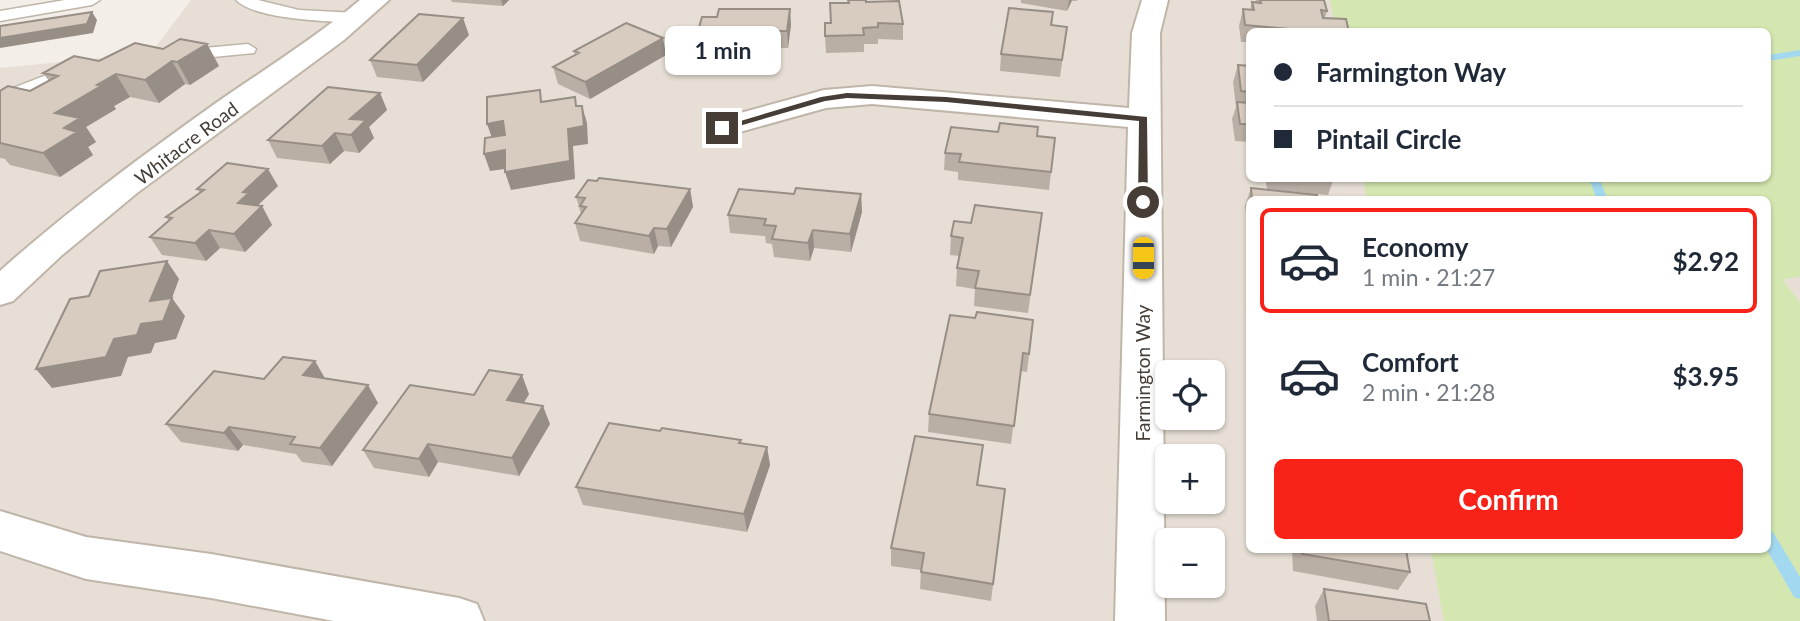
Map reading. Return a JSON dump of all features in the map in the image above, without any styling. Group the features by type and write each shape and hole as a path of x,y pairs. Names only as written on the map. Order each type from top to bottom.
{"street":[{"name":"Farmington Way","path":"1140,621 1144,119 1146,33 1154,0"},
{"name":"Whitacre Road","path":"0,292 37,257 194,134 320,48 366,9"},
{"path":"722,128 824,99 859,95 946,100 1144,119"},
{"path":"0,531 86,558 211,576 459,621"}],"lane":[{"path":"0,16 92,0"},
{"path":"244,0 267,10 291,14 366,9"},
{"path":"169,56 248,49"},
{"path":"0,99 41,81 97,64"}],"shaded area":[{"path":"191,0 1800,0 1800,621 0,621 0,68 151,53"}],"green space":[{"path":"1330,0 1800,0 1800,276 1783,280 1800,303 1800,621 1444,621 1432,553 1771,553 1771,196 1366,196 1364,182 1771,182 1771,28 1335,28"}],"building":[{"path":"848,0 899,1 903,24 878,23 878,27 863,28 864,35 825,36 825,23 831,23 830,3 849,3"},
{"path":"1260,0 1324,0 1327,11 1321,10 1323,18 1346,19 1348,28 1245,25 1243,9 1254,10 1252,2 1261,3"},
{"path":"1009,8 1053,12 1051,25 1067,27 1062,60 1001,54"},
{"path":"719,9 790,9 787,31 747,31 745,38 696,38 702,17 717,17"},
{"path":"92,12 87,24 0,38 0,26"},
{"path":"419,14 463,18 417,65 370,60"},
{"path":"626,23 663,38 585,82 553,67 579,53 574,51"},
{"path":"180,39 207,44 177,62 172,61 145,80 116,74 97,85 101,86 55,113 80,118 64,128 77,132 43,153 0,143 0,91 8,86 30,91 58,76 43,73 74,56 99,61 135,43 163,49"},
{"path":"1238,65 1246,66 1246,92 1241,91"},
{"path":"328,87 380,93 350,119 366,120 351,135 335,133 322,146 268,140"},
{"path":"540,90 541,102 575,97 576,106 582,106 584,126 568,129 570,161 505,172 505,150 484,154 485,138 505,135 503,121 487,124 487,97"},
{"path":"1237,102 1246,103 1246,124 1240,124"},
{"path":"1000,123 1038,127 1037,136 1055,138 1051,172 959,162 961,154 945,153 951,127 998,132"},
{"path":"227,163 268,169 243,192 249,193 238,203 262,206 234,234 209,230 195,243 150,237 172,218 166,217 204,190 197,189"},
{"path":"599,178 690,189 667,229 654,228 649,236 575,223 586,207 580,206 585,198 576,197 588,180 597,181"},
{"path":"796,188 861,194 850,234 813,230 808,243 772,239 776,226 764,225 766,219 728,215 739,189 794,194"},
{"path":"1251,188 1317,195 1317,196 1252,196"},
{"path":"975,205 1042,213 1030,295 975,288 979,271 957,268 963,238 951,236 954,221 971,223"},
{"path":"167,261 150,301 172,298 163,321 141,324 137,335 114,339 106,357 36,369 70,299 89,296 100,271"},
{"path":"977,312 1033,320 1029,354 1023,353 1014,426 929,414 950,315 975,318"},
{"path":"283,357 315,361 303,375 368,385 320,448 290,444 295,437 229,427 224,433 166,424 214,371 264,379"},
{"path":"489,370 522,375 507,400 543,406 512,458 428,444 419,459 363,450 410,385 474,395"},
{"path":"609,423 741,440 739,443 767,447 744,514 576,487"},
{"path":"915,436 983,445 977,485 1005,489 993,584 921,572 924,553 891,548"},
{"path":"1407,553 1410,572 1302,554"},
{"path":"1324,589 1426,604 1430,621 1329,621"}],"waterway":[{"path":"1771,58 1800,53"},
{"path":"1596,182 1601,196"},
{"path":"1771,542 1800,592"}],"route":[{"path":"722,128 824,99 872,95 1144,119 1143,202"}]}
